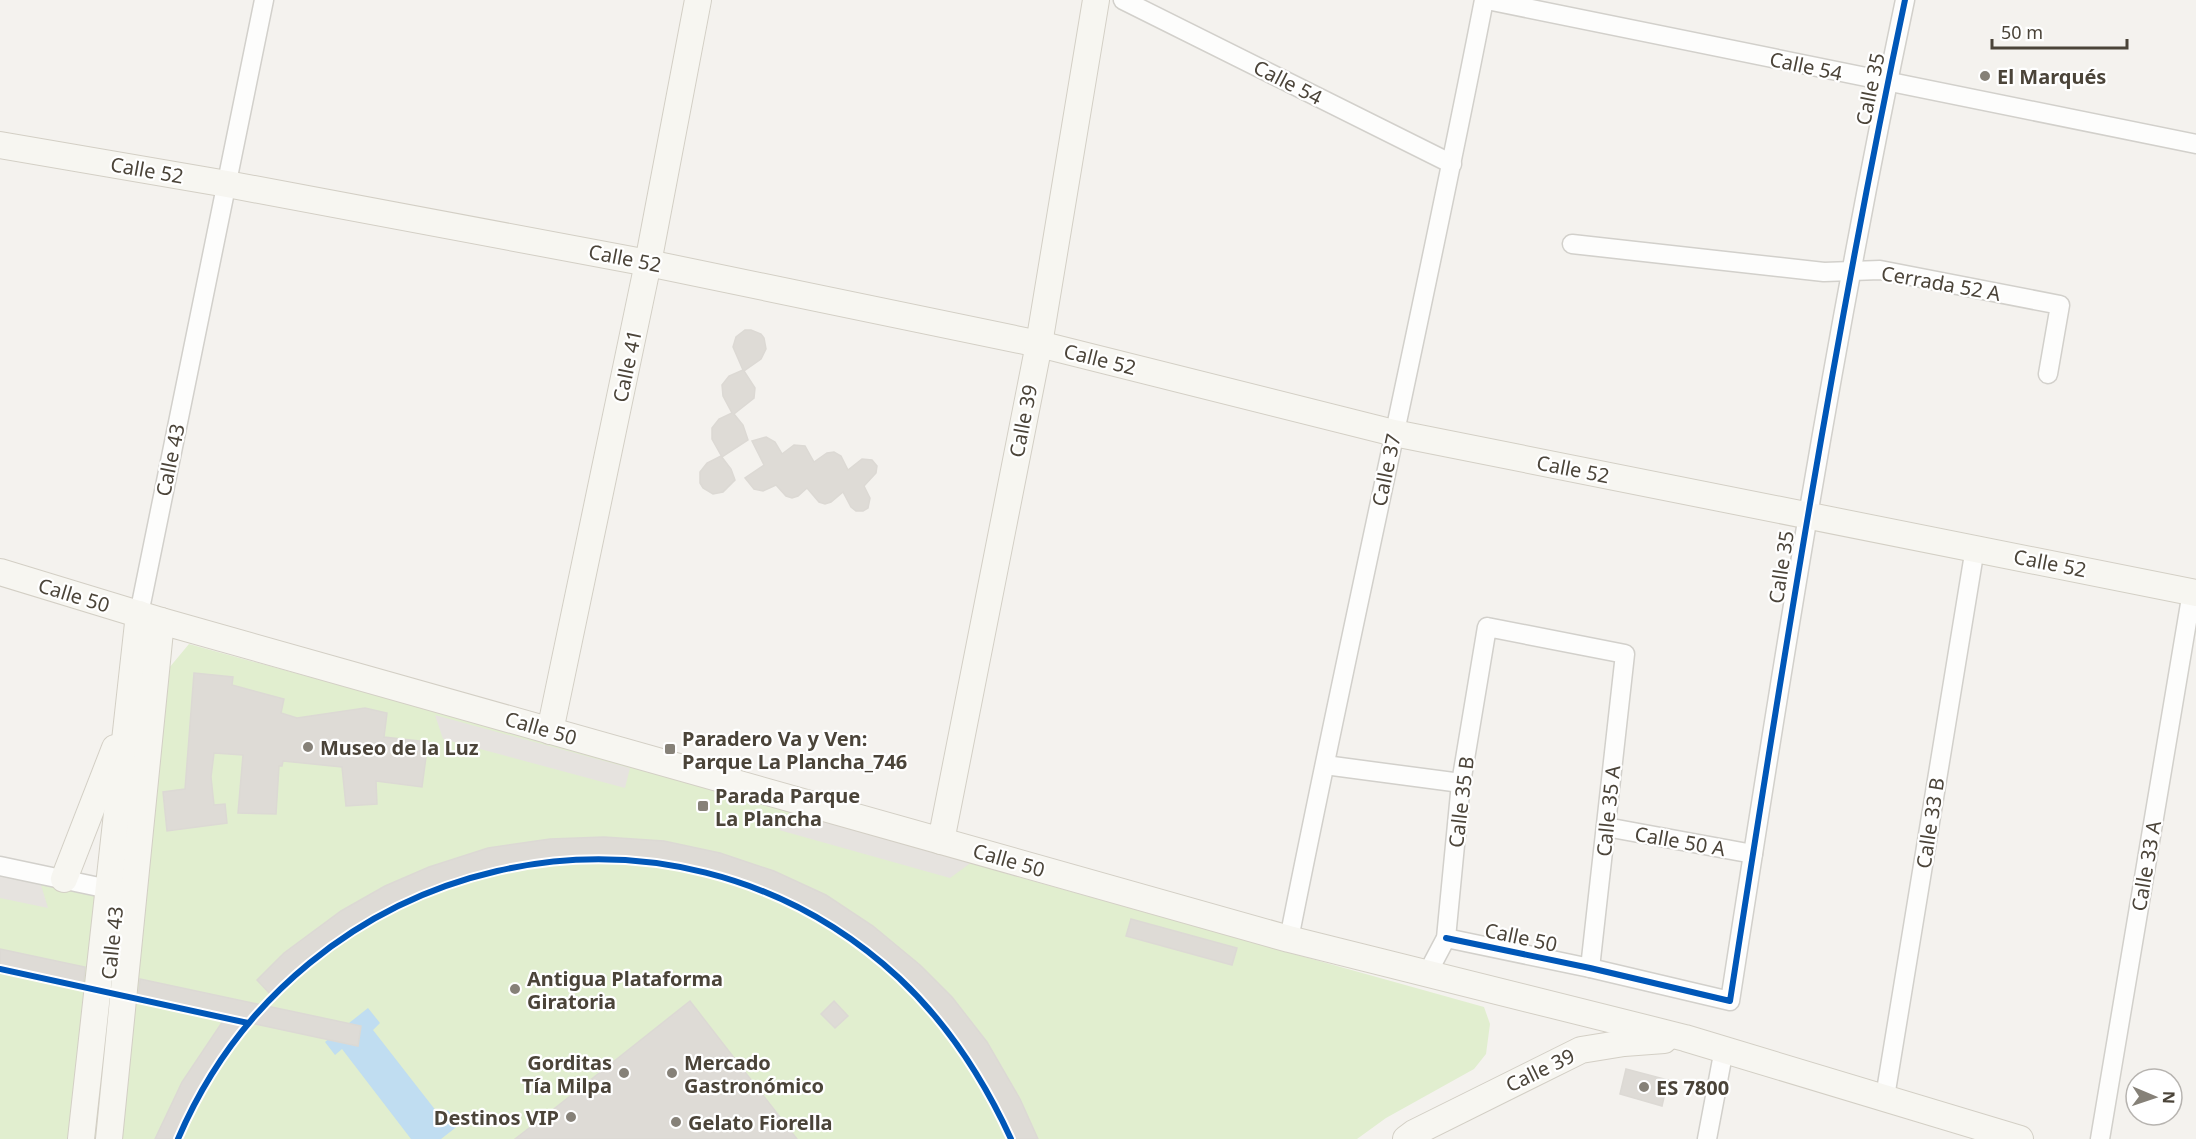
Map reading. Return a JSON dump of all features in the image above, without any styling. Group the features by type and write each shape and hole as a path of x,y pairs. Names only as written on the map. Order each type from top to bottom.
{"main road":[{"name":"Calle 41","path":"550,731 648,262 699,0"},
{"name":"Calle 39","path":"941,841 1039,344 1096,0"},
{"name":"Calle 52","path":"0,145 227,184 648,262 1039,344 1394,433 2194,592"},
{"name":"Calle 50","path":"0,572 150,618 1289,939 1686,1038 2020,1139"},
{"name":"Calle 43","path":"81,1139 128,717 150,618"},
{"name":"Calle 43","path":"109,1139 134,894 150,618"},
{"path":"64,879 128,717"},
{"name":"Calle 39","path":"1406,1139 1414,1132 1581,1050 1624,1043 1686,1038"}],"street":[{"name":"Calle 43","path":"150,618 227,184 264,0"},
{"name":"Calle 54","path":"1124,0 1452,164"},
{"name":"Calle 54","path":"1485,0 2196,144"},
{"name":"Calle 37","path":"1289,939 1485,0"},
{"name":"Calle 35","path":"1590,968 1730,1001 1807,514 1850,271 1905,0"},
{"name":"Cerrada 52 A","path":"1572,244 1824,272 1880,270 2060,305 2048,374"},
{"name":"Calle 33 B","path":"1884,1097 1975,548"},
{"name":"Calle 33 A","path":"2100,1139 2194,592"},
{"name":"Calle 35 A","path":"1487,627 1625,654 1590,968"},
{"name":"Calle 35 B","path":"1427,974 1446,938 1461,783 1487,627"},
{"path":"1325,765 1461,783"},
{"name":"Calle 50 A","path":"1606,828 1753,854"},
{"path":"0,866 134,894"},
{"name":"Calle 50","path":"1446,938 1590,968"},
{"path":"1707,1139 1724,1049"}],"green space":[{"path":"189,644 1005,868 1004,873 1484,1007 1490,1024 1486,1054 1474,1069 1386,1118 1357,1139 0,1139 0,873 143,903 169,668"}],"shaded area":[{"path":"435,715 630,768 625,788 443,739"},
{"path":"790,812 972,862 950,878 779,830"},
{"path":"0,876 41,885 48,908 0,898"}],"water":[{"path":"368,1008 380,1023 373,1030 440,1116 448,1110 459,1125 441,1139 411,1139 342,1049 335,1055 325,1042"}],"building":[{"path":"745,330 761,334 766,349 761,359 744,371 755,388 754,398 734,414 743,425 748,440 722,457 712,439 712,428 719,419 732,413 723,396 722,385 729,376 743,370 733,347 736,337"},
{"path":"766,437 775,442 782,454 794,445 805,446 814,462 827,453 834,452 841,456 848,470 862,459 872,460 877,466 876,473 864,486 870,498 868,508 856,511 851,507 843,492 825,504 819,502 807,488 792,498 786,496 776,485 763,491 754,489 745,478 764,465 752,441"},
{"path":"721,456 731,469 735,480 723,492 713,494 703,488 700,483 700,472 707,463"},
{"name":"Museo de la Luz","path":"194,673 233,677 232,685 284,699 281,713 297,718 365,708 387,713 384,737 428,742 422,787 376,781 377,804 346,806 342,767 283,761 282,766 279,766 276,814 238,813 243,755 214,753 211,777 214,805 225,804 227,823 167,831 163,792 185,789"},
{"path":"604,837 664,841 720,853 774,871 826,895 873,926 920,965 952,997 987,1042 1020,1099 1038,1139 1014,1139 1006,1120 960,1042 910,984 880,959 816,914 760,887 702,870 646,861 572,859 485,872 417,894 384,910 307,958 312,958 271,995 257,980 284,953 341,911 385,886 429,867 488,848 550,839"},
{"path":"1131,919 1237,948 1232,965 1126,936"},
{"path":"0,949 85,967 83,987 0,969"},
{"path":"140,979 361,1026 358,1046 251,1023 219,1060 198,1095 178,1139 155,1139 182,1082 225,1018 138,999"},
{"name":"Mercado Gastronómico","path":"690,1001 797,1139 515,1139 555,1108"},
{"path":"834,1001 848,1016 835,1028 821,1014"},
{"name":"ES 7800","path":"1626,1069 1668,1080 1662,1106 1620,1094"}],"cycle path":[{"path":"1446,938 1590,968 1730,1001 1833,374 1855,249 1905,0"},
{"path":"178,1139 234,1041 310,963 399,906 497,871 601,859 706,873 806,912 899,978 917,996 963,1053 989,1095 1011,1139"},
{"path":"0,969 248,1023"}],"place":[{"name":"El Marqués","path":"1985,76"},
{"name":"Museo de la Luz","path":"308,747"},
{"name":"Paradero Va y Ven: Parque La Plancha_746","path":"670,749"},
{"name":"Parada Parque La Plancha","path":"703,806"},
{"name":"Antigua Plataforma Giratoria","path":"515,989"},
{"name":"Gorditas Tía Milpa","path":"624,1073"},
{"name":"Mercado Gastronómico","path":"672,1073"},
{"name":"ES 7800","path":"1644,1087"},
{"name":"Destinos VIP","path":"571,1117"},
{"name":"Gelato Fiorella","path":"676,1122"}]}
